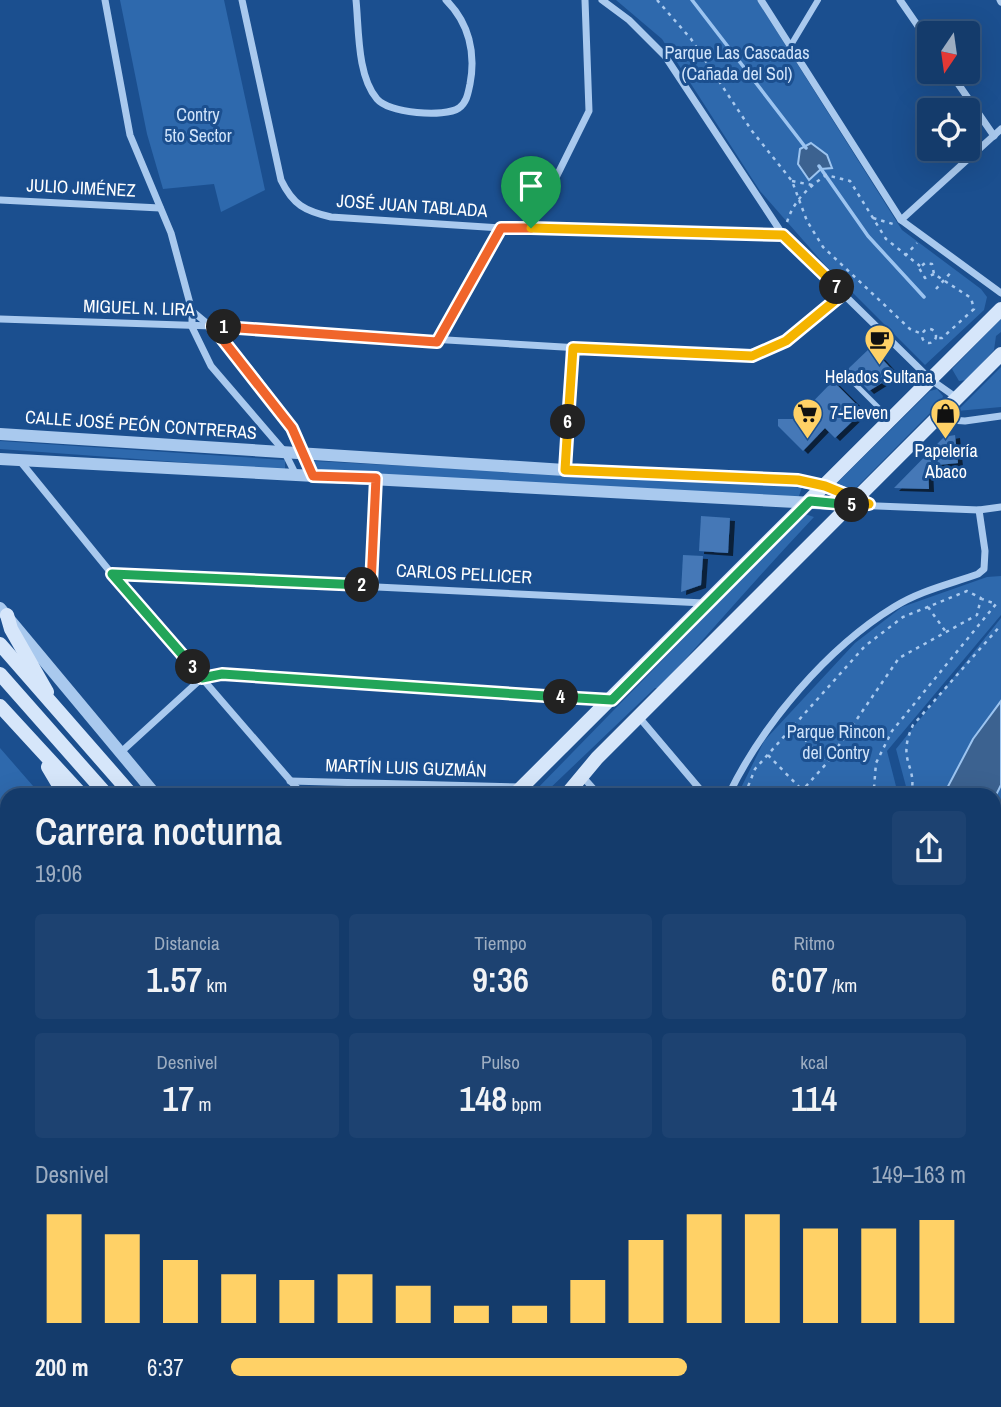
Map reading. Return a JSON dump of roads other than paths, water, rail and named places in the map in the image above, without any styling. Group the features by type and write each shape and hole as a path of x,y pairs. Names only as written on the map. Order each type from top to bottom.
{"main road":[{"path":"522,788 1001,309"},
{"path":"572,788 638,716 859,502 1001,354"},
{"path":"4,612 57,712"},
{"path":"0,644 126,788"},
{"path":"0,674 101,788"},
{"path":"0,706 76,788"},
{"path":"35,745 60,788"}],"street":[{"path":"105,0 130,135 160,208 192,312 192,327 219,377 284,452 296,475"},
{"name":"JOSÉ JUAN TABLADA","path":"242,0 281,180 297,206 331,217 501,228 783,235"},
{"path":"356,0 363,59 368,82 376,99 385,106 402,111 433,112 459,108 467,99 474,62 463,23 446,0"},
{"path":"531,228 589,111 584,0"},
{"path":"602,0 629,20 665,55 783,235 930,379 958,398"},
{"path":"761,0 901,220 1001,293"},
{"path":"791,45 818,0"},
{"path":"900,0 917,25"},
{"path":"958,84 994,136"},
{"path":"901,220 1001,129"},
{"name":"JULIO JIMÉNEZ","path":"0,200 160,208"},
{"path":"437,342 501,228"},
{"name":"MIGUEL N. LIRA","path":"0,318 212,326 437,342 752,356 786,341 844,293"},
{"path":"192,312 212,326 278,408 305,453 313,476"},
{"path":"565,470 573,348"},
{"path":"937,419 965,421 1001,416"},
{"name":"CALLE JOSÉ PEÓN CONTRERAS","path":"0,434 565,470 788,478 825,486 859,502"},
{"path":"0,459 979,510 1001,507"},
{"path":"19,461 112,574 296,788"},
{"path":"371,585 376,478"},
{"path":"732,788 757,741 806,684 854,636 894,607 915,596 978,574 984,569 985,551 979,510"},
{"name":"CARLOS PELLICER","path":"112,574 708,603"},
{"path":"4,612 150,788"},
{"path":"120,753 202,678 222,674 612,700"},
{"path":"638,716 699,788"},
{"path":"582,776 593,788"},
{"name":"MARTÍN LUIS GUZMÁN","path":"290,781 450,788"}],"lane":[{"path":"846,375 890,419"}],"waterway":[{"path":"692,0 806,148"},
{"path":"819,166 868,236 924,297"}],"place":[{"name":"Helados Sultana","path":"879,366"},
{"name":"7-Eleven","path":"807,440"},
{"name":"Papelería Abaco","path":"946,440"}],"park label":[{"name":"Parque Las Cascadas (Cañada del Sol)","path":"737,63"},
{"name":"Contry 5to Sector","path":"198,125"},
{"name":"Parque Rincon del Contry","path":"836,742"}]}
